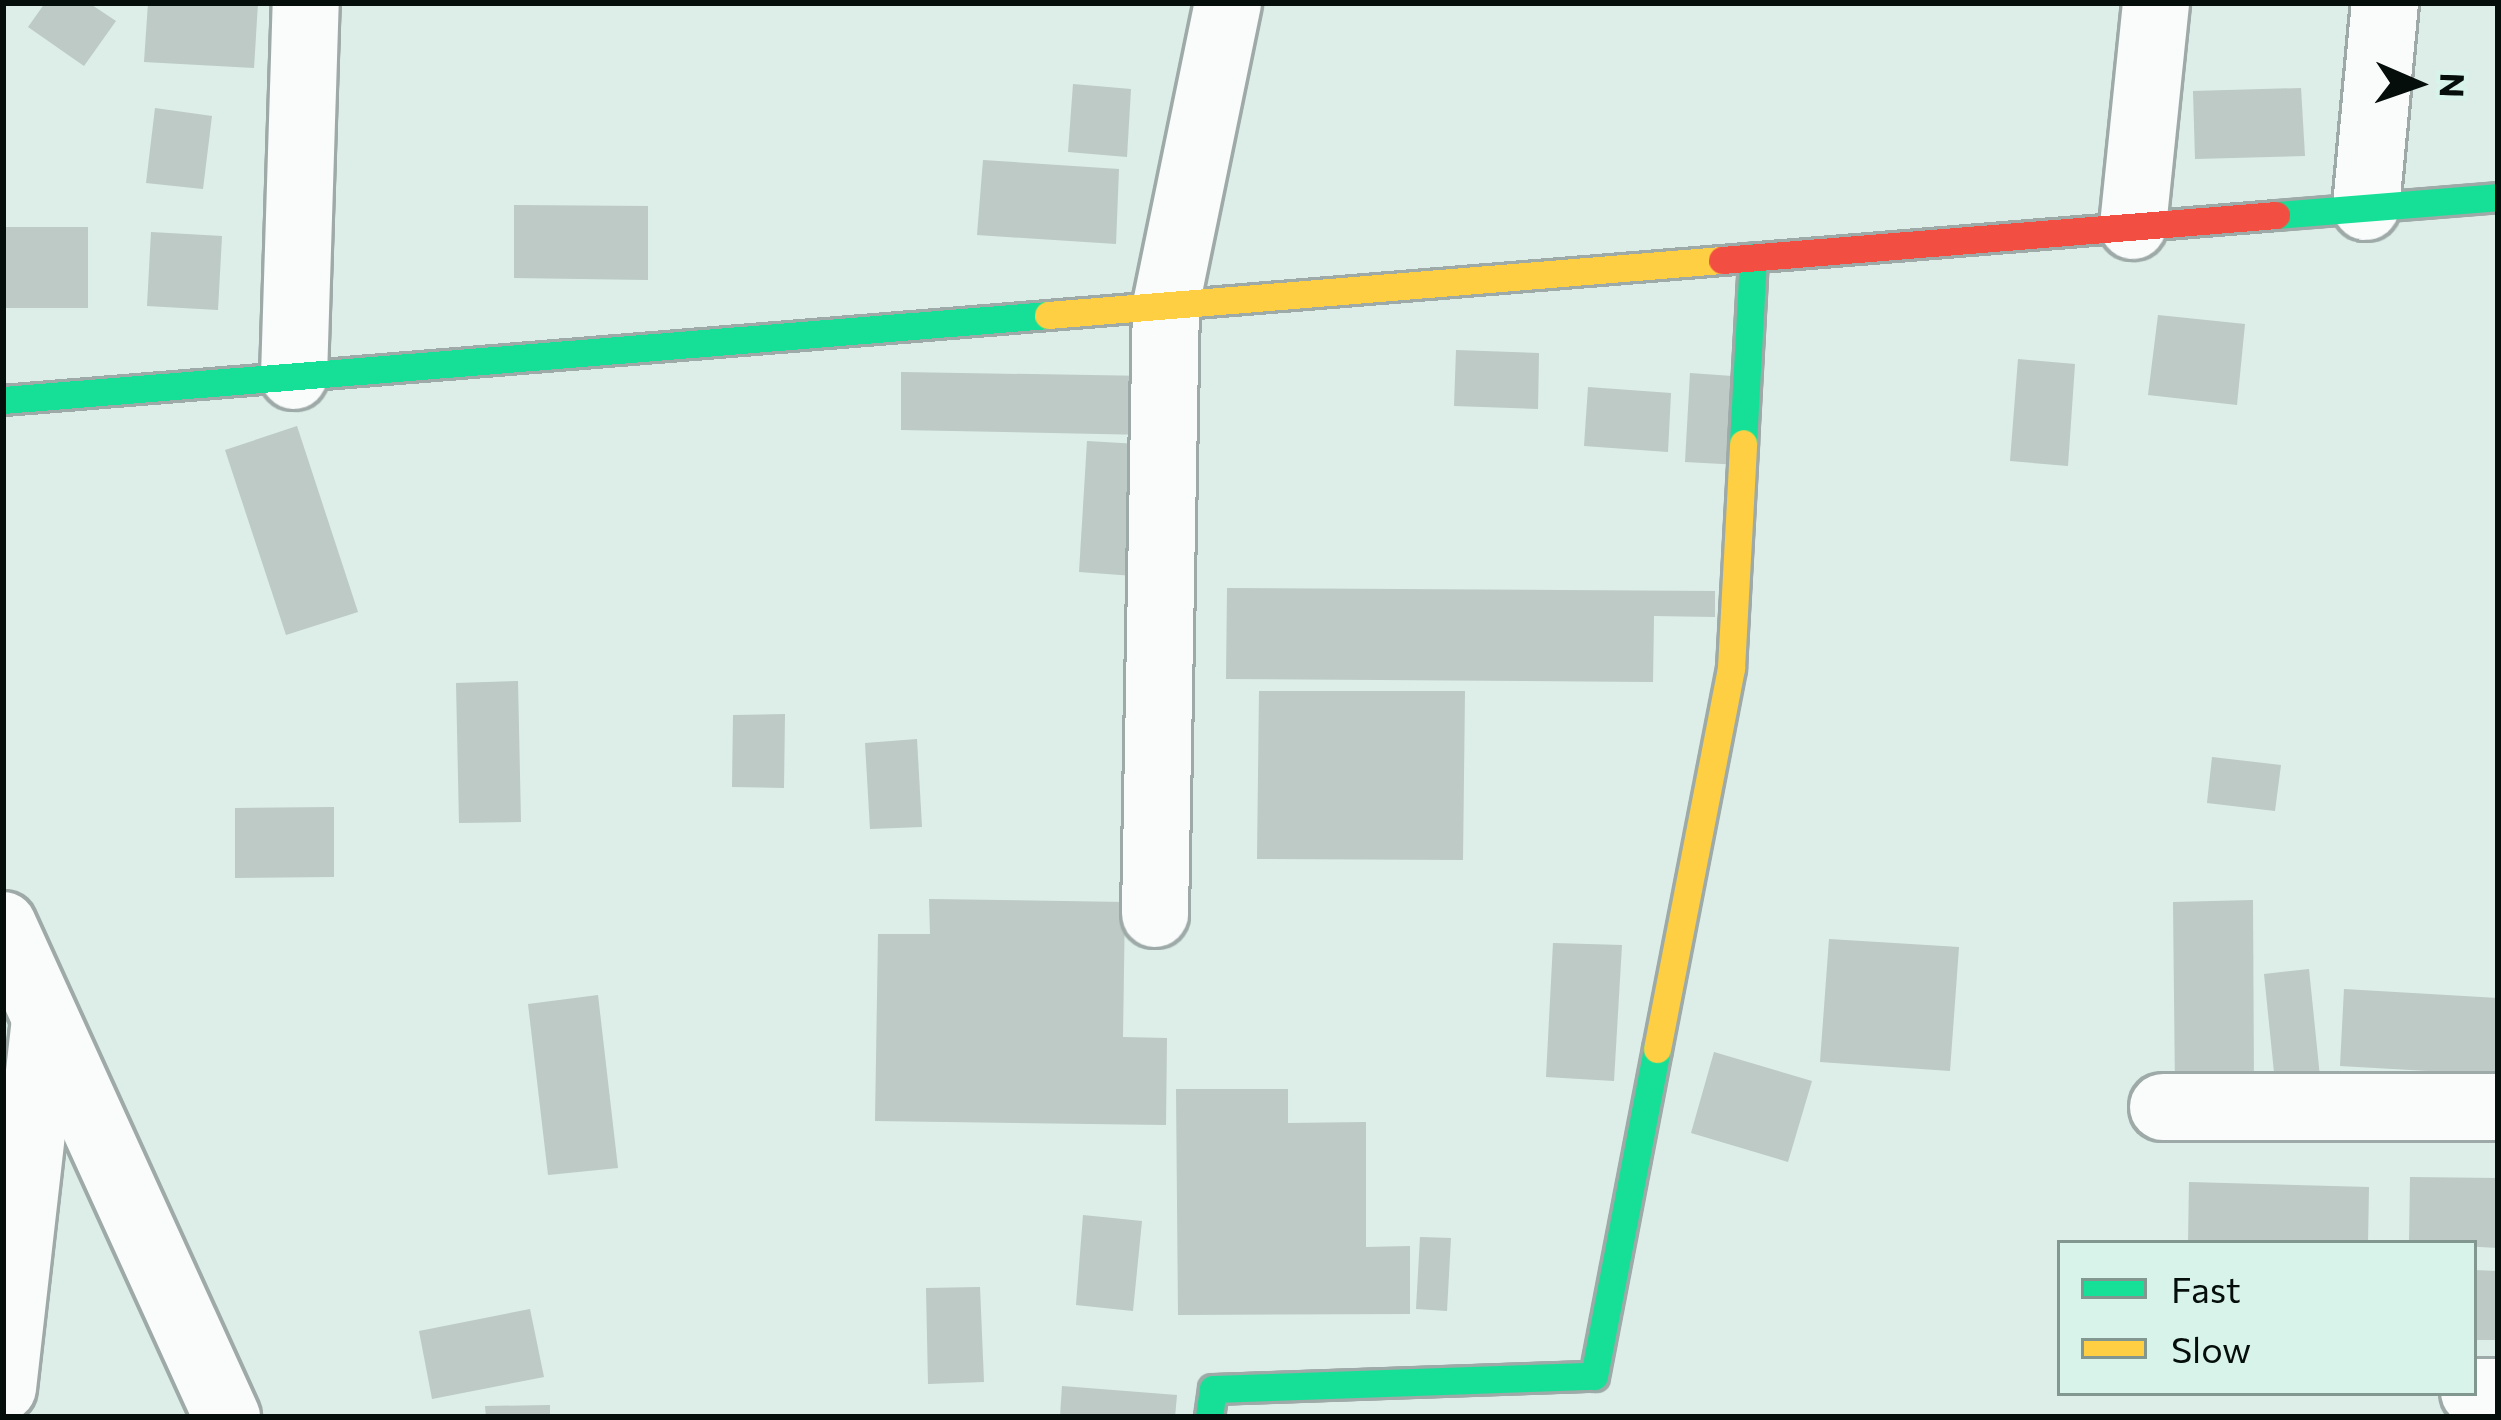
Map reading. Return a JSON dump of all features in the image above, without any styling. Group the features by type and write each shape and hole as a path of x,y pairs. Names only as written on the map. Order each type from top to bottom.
{"street":[{"path":"294,376 306,3"},
{"path":"1155,914 1166,304 1228,3"},
{"path":"2134,226 2156,3"},
{"path":"2366,207 2385,3"},
{"path":"3,400 2498,196"},
{"path":"1209,1417 1213,1389 1594,1376 1731,668 1753,257"},
{"path":"3,926 227,1417"},
{"path":"3,1388 45,1019"},
{"path":"2163,1107 2498,1107"}],"building":[{"path":"45,3 89,3 116,21 84,66 28,27"},
{"path":"148,3 258,3 254,68 144,62"},
{"path":"1073,84 1131,89 1127,157 1068,152"},
{"path":"2301,88 2305,156 2195,159 2193,91"},
{"path":"155,108 212,116 203,189 146,183"},
{"path":"983,160 1119,169 1116,244 977,235"},
{"path":"514,205 648,206 648,280 514,278"},
{"path":"4,227 88,227 88,308 4,308"},
{"path":"151,232 222,236 218,310 147,306"},
{"path":"2158,315 2245,324 2237,405 2148,395"},
{"path":"1456,350 1539,353 1538,409 1454,406"},
{"path":"2018,359 2075,364 2068,466 2010,461"},
{"path":"901,372 1149,376 1149,435 901,430"},
{"path":"1690,373 1746,377 1741,465 1685,462"},
{"path":"1588,387 1671,393 1668,452 1584,446"},
{"path":"297,426 358,612 286,635 225,450"},
{"path":"1087,441 1155,445 1148,577 1079,572"},
{"path":"1227,588 1715,591 1715,617 1654,616 1653,682 1226,679"},
{"path":"518,681 521,822 459,823 456,683"},
{"path":"1259,691 1465,691 1463,860 1257,859"},
{"path":"785,714 784,788 732,787 733,715"},
{"path":"917,739 922,827 870,829 865,743"},
{"path":"2212,757 2281,765 2275,811 2207,803"},
{"path":"334,807 334,877 235,878 235,808"},
{"path":"929,899 1125,902 1123,1037 1167,1038 1166,1125 875,1121 878,934 930,934"},
{"path":"2253,900 2254,1088 2175,1088 2173,902"},
{"path":"1829,939 1959,947 1950,1071 1820,1062"},
{"path":"1553,943 1622,945 1614,1081 1546,1077"},
{"path":"2309,969 2320,1077 2275,1082 2264,974"},
{"path":"2344,989 2498,998 2498,1075 2340,1066"},
{"path":"598,995 618,1168 548,1175 528,1004"},
{"path":"1714,1052 1812,1081 1788,1162 1691,1133"},
{"path":"1176,1089 1288,1089 1288,1123 1366,1122 1366,1247 1410,1246 1410,1314 1178,1315"},
{"path":"2410,1177 2498,1178 2498,1248 2477,1247 2477,1240 2409,1240"},
{"path":"2189,1182 2369,1187 2368,1240 2188,1240"},
{"path":"1083,1215 1142,1221 1133,1311 1076,1305"},
{"path":"1420,1237 1451,1238 1447,1311 1416,1309"},
{"path":"2477,1270 2498,1271 2498,1340 2477,1340"},
{"path":"980,1287 984,1382 928,1384 926,1288"},
{"path":"530,1309 544,1377 432,1399 419,1331"},
{"path":"1062,1386 1177,1395 1175,1417 1060,1417"},
{"path":"550,1405 550,1417 486,1417 485,1406"}],"traffic: fast":[{"path":"2276,215 2498,197"},
{"path":"1743,443 1753,257"},
{"path":"3,400 1048,315"},
{"path":"1209,1417 1213,1389 1594,1376 1657,1049"}],"traffic: slow":[{"path":"1048,315 1722,260"},
{"path":"1657,1049 1731,668 1743,443"}],"traffic: jam":[{"path":"1722,260 2276,215"}]}
